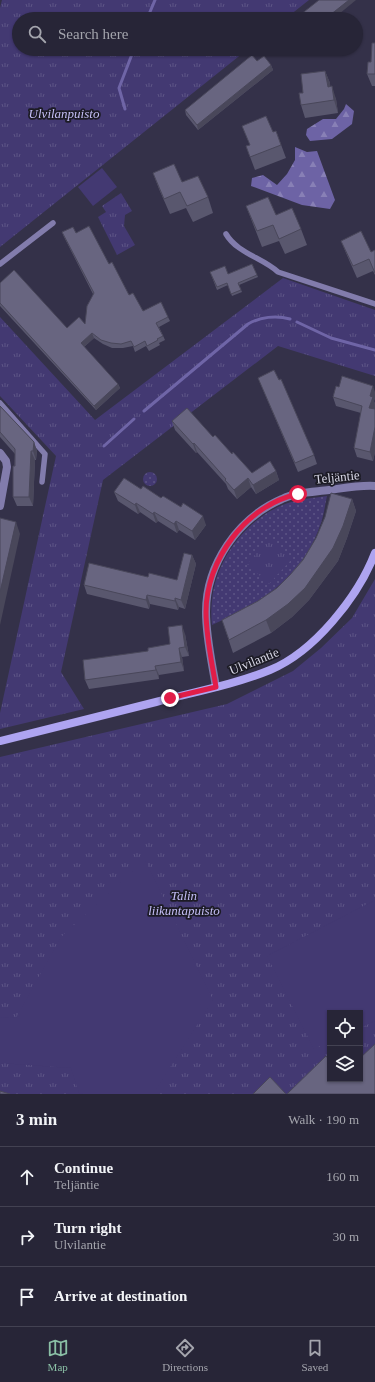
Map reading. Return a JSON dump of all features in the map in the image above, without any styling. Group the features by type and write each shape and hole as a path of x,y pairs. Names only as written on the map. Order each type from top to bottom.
{"street":[{"path":"0,453 6,461 7,468 0,506"},
{"name":"Teljäntie","path":"216,687 208,636 206,606 212,574 228,543 246,523 282,498 291,495 313,492 375,486"},
{"name":"Ulvilantie","path":"0,742 216,687 271,670 305,647 322,632 342,610 364,578 375,553"}],"lane":[{"path":"0,264 53,223"},
{"path":"226,234 246,252 270,264 278,272 375,304"},
{"path":"0,403 46,454 42,482"}],"green space":[{"name":"Ulvilanpuisto","path":"2,0 309,0 294,12 12,12 12,56 239,56 0,247 0,8"},
{"path":"346,104 354,111 352,124 332,139 310,141 306,135 307,129 323,119 336,119"},
{"path":"295,147 307,152 317,151 335,200 330,209 302,205 251,186 252,178 263,175 277,185 287,174 295,160"},
{"path":"102,168 117,187 93,206 78,187"},
{"path":"121,193 132,211 125,215 124,226 135,245 117,255 98,217 106,212 102,206"},
{"path":"283,278 375,310 375,376 278,346 103,480 61,672 84,709 0,729 0,713 56,456 0,396 0,317 95,420"},
{"path":"147,472 153,472 157,476 157,482 153,486 147,486 143,482 143,476"},
{"path":"327,496 322,520 313,543 291,574 263,597 212,625 211,612 215,585 220,570 235,542 258,520 285,504"},
{"path":"269,539 292,559 269,584 247,564"},
{"name":"Talin liikuntapuisto","path":"375,579 375,1094 0,1094 0,757 227,704 293,671 321,648 352,618"},
{"path":"145,860 213,1000 155,1091 151,1094 83,1094 79,1093 71,1068 0,1063 0,1017 16,1018 61,937"},
{"path":"375,900 375,1021 363,1027 363,1010 327,1010 327,1042 314,1049 267,956"}],"building":[{"path":"319,0 349,0 334,12 304,12"},
{"path":"372,43 375,43 375,74 367,74 368,62 371,62"},
{"path":"251,56 253,56 257,61 264,56 271,65 197,125 185,110"},
{"path":"325,71 328,87 332,86 334,100 301,105 299,93 303,93 301,74"},
{"path":"266,116 273,132 276,131 281,145 250,157 246,146 250,145 242,126"},
{"path":"174,164 182,182 198,176 208,197 187,206 180,192 164,199 153,173"},
{"path":"268,197 276,215 292,208 301,229 279,239 273,225 257,231 246,206"},
{"path":"89,226 109,264 112,262 129,295 133,293 143,311 161,302 168,317 156,323 163,336 147,346 145,341 134,347 131,341 121,344 111,343 101,340 92,333 81,343 118,384 94,406 0,303 0,283 14,270 67,328 79,317 85,324 87,306 94,293 62,232 73,227 76,233"},
{"path":"361,231 371,252 375,250 375,273 369,259 353,266 341,241"},
{"path":"252,264 257,275 238,283 241,290 231,294 227,283 217,287 210,272 225,266 228,274"},
{"path":"274,370 279,380 281,379 314,455 295,463 258,378"},
{"path":"342,376 373,386 370,396 373,397 369,408 375,409 375,427 370,452 354,448 362,406 333,397 336,386 339,387"},
{"path":"0,406 34,442 33,451 31,451 29,497 13,497 13,466 15,466 15,449 0,432"},
{"path":"187,408 213,437 215,435 252,473 270,461 276,471 253,485 248,478 234,490 194,443 193,444 172,421"},
{"path":"124,478 141,489 143,486 161,498 163,496 181,507 183,503 203,516 192,531 176,521 174,524 154,512 153,514 136,503 135,505 114,492"},
{"path":"331,493 352,499 343,526 333,548 305,588 288,604 266,620 229,640 222,620 258,601 277,588 303,560 316,538 325,517"},
{"path":"0,518 16,522 0,592"},
{"path":"184,553 192,555 181,600 175,598 175,601 147,595 146,600 84,585 89,563 148,577 149,573 177,580"},
{"path":"182,625 185,647 179,648 181,662 155,666 156,670 85,680 83,660 148,651 148,648 170,644 168,627"},
{"path":"375,1044 375,1094 287,1094 326,1056 327,1082 363,1082 363,1055"},
{"path":"270,1077 286,1094 253,1094"},
{"path":"0,1091 10,1094 0,1094"}],"waterway":[{"path":"150,12 155,0"},
{"path":"125,109 119,88 131,56"},
{"path":"144,411 248,324 268,317 290,319"},
{"path":"297,322 331,338 375,350"},
{"path":"104,446 134,419"}],"route":[{"path":"170,698 216,687 208,636 206,613 207,595 212,574 228,543 246,523 265,508 282,498 298,494"}]}
